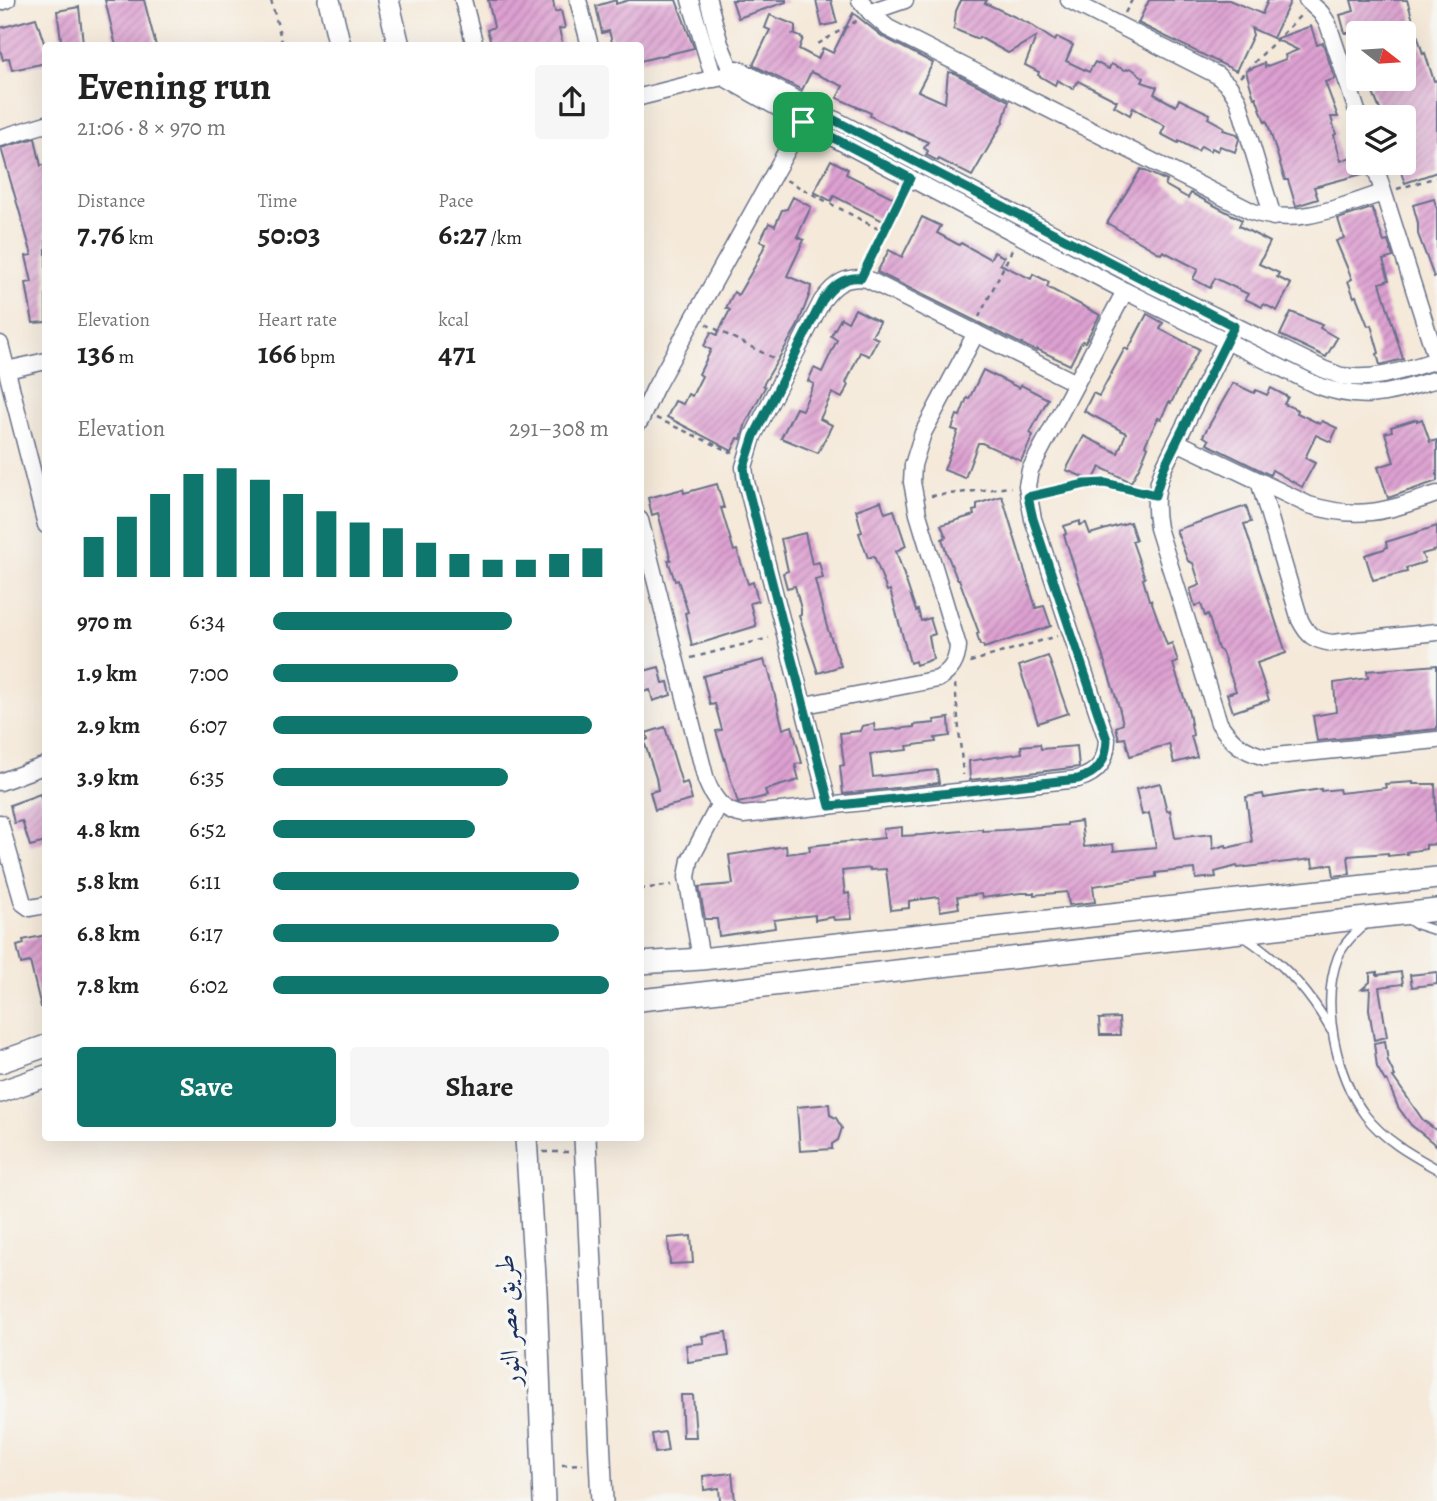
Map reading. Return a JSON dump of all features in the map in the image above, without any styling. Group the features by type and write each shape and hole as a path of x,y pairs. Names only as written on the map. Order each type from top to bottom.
{"street":[{"path":"0,2 7,0"},
{"path":"329,0 339,42"},
{"path":"388,0 399,42"},
{"path":"463,0 474,42"},
{"path":"578,0 589,42"},
{"path":"690,0 714,79"},
{"path":"708,0 720,44 732,73"},
{"path":"865,6 905,0"},
{"path":"1069,0 1217,75 1229,86 1238,100 1273,217"},
{"path":"1310,2 1328,24 1355,105"},
{"path":"865,6 899,33 1253,212 1273,217 1305,218 1383,193"},
{"path":"714,79 738,69 910,178 1125,291 1316,385 1337,393 1359,396 1381,394 1437,379"},
{"path":"644,96 723,77 807,115 1341,376 1378,377 1437,360 1378,175"},
{"path":"644,412 807,115"},
{"path":"0,138 42,125"},
{"path":"830,806 746,482 746,459 754,436 789,366 831,289 841,281 854,277 867,279 1076,383"},
{"path":"644,535 706,780 719,805 730,812 743,815 1078,779 1091,775 1101,766 1106,754 1107,740 1033,519 1028,491 1030,470 1125,291"},
{"path":"1234,326 1164,467 1155,495 1154,508 1219,723 1230,740 1246,752 1265,757 1437,740"},
{"path":"805,705 938,679 953,666 958,646 914,498 912,482 916,448 974,332"},
{"path":"0,345 42,510"},
{"path":"6,370 42,362"},
{"path":"1177,442 1310,505 1332,512 1380,512 1437,494"},
{"path":"1259,481 1300,620 1308,635 1318,641 1332,643 1437,632"},
{"path":"0,782 42,767"},
{"path":"701,958 688,883 690,860 719,805"},
{"path":"0,823 7,876 26,907 42,906"},
{"path":"644,963 1437,878"},
{"path":"644,999 1437,910"},
{"path":"644,1008 664,996"},
{"path":"0,1062 42,1047"},
{"path":"0,1092 42,1077"},
{"path":"585,1144 602,1501"},
{"name":"طريق مصر النور","path":"526,1145 536,1292 544,1501"}],"lane":[{"path":"1401,914 1415,924 1437,931"},
{"path":"1372,917 1353,935 1338,956 1332,981 1332,1032 1338,1062 1349,1091 1366,1116 1387,1138 1437,1169"},
{"path":"1238,933 1261,948 1292,976 1319,1008 1332,1032"}],"path":[{"path":"271,0 282,42"},
{"path":"1229,86 1310,2"},
{"path":"818,44 865,6"},
{"path":"774,174 884,232"},
{"path":"1383,193 1437,177"},
{"path":"861,278 910,178"},
{"path":"974,332 1019,235"},
{"path":"694,318 789,366"},
{"path":"644,417 746,459"},
{"path":"914,498 970,490 1028,491 1105,483 1155,495"},
{"path":"965,791 953,666 1071,632"},
{"path":"677,662 786,634"},
{"path":"644,888 688,883"},
{"path":"526,1145 585,1144"},
{"path":"542,1465 600,1464"}],"building":[{"path":"105,0 144,0 155,42 115,42"},
{"path":"488,0 553,0 555,12 561,10 565,28 559,29 562,42 491,42 487,30 494,27"},
{"path":"616,0 616,4 629,0 676,0 694,48 644,60 644,42 612,42 609,31 602,33 596,6"},
{"path":"732,0 786,0 786,2 738,18"},
{"path":"816,0 831,0 837,23 822,26"},
{"path":"961,0 987,0 985,3 1028,23 1055,41 1057,37 1073,45 1066,61 1089,72 1095,62 1109,69 1111,64 1125,70 1131,68 1144,78 1142,82 1157,87 1154,94 1176,106 1179,99 1210,114 1208,118 1224,127 1223,130 1237,134 1239,139 1235,152 1220,146 1218,151 1212,148 1210,151 1201,146 1198,151 1161,134 1165,126 1133,108 1130,115 1114,106 1117,101 1078,81 1073,89 1057,80 1055,85 1025,65 1036,37 1008,53 979,37 978,39 954,29 956,11"},
{"path":"1149,0 1229,0 1262,14 1268,0 1291,0 1273,38 1251,28 1253,35 1236,71 1138,23"},
{"path":"1351,0 1407,0 1413,21 1346,21 1345,33 1340,15 1354,11"},
{"path":"79,7 83,42 61,42 57,11"},
{"path":"853,13 883,37 933,63 918,91 945,103 948,72 1009,101 1003,122 972,176 926,155 928,151 924,148 928,142 837,98 843,86 811,72 802,90 753,65 770,30 765,28 770,15 795,25 793,34 803,38 799,49 818,59 823,48 833,53"},
{"path":"36,18 44,42 42,64 12,70 9,58 3,60 0,28"},
{"path":"1311,26 1317,45 1323,43 1335,79 1325,82 1338,117 1331,117 1336,134 1334,135 1341,161 1346,159 1346,175 1358,175 1314,187 1318,199 1296,206 1267,121 1265,122 1256,97 1254,98 1246,71 1264,63 1265,67 1286,59 1285,55 1298,50 1275,39"},
{"path":"1416,30 1434,81 1437,80 1437,172 1405,183 1402,175 1416,175 1416,105 1378,105 1372,91 1416,91"},
{"path":"35,138 42,166 42,322 33,323 26,283 32,282 26,256 32,255 1,148"},
{"path":"831,160 848,169 846,174 894,198 883,221 834,196 831,201 814,192"},
{"path":"1141,169 1167,181 1165,185 1188,198 1191,193 1242,220 1239,226 1270,242 1259,264 1279,273 1277,277 1291,284 1277,311 1245,299 1248,294 1215,278 1210,288 1193,279 1198,269 1163,251 1161,254 1107,223"},
{"path":"793,197 811,207 797,237 804,240 787,276 811,286 810,293 797,327 763,385 765,387 746,423 741,439 738,438 732,451 667,417 675,401 683,404 688,394 692,396 711,350 704,346 711,332 717,335 730,310 726,308 734,292 738,295 755,266 766,243 760,241 769,223 775,226 782,210 787,209"},
{"path":"1434,199 1437,209 1437,276 1434,277 1418,234 1413,205"},
{"path":"1372,208 1384,242 1388,241 1393,257 1383,260 1389,280 1380,283 1403,359 1380,365 1371,325 1368,326 1356,296 1354,297 1348,281 1352,279 1336,241 1344,238 1338,219"},
{"path":"922,217 941,226 937,233 990,259 994,252 1004,257 1000,264 1031,279 1033,274 1049,282 1047,287 1100,315 1070,365 1037,349 1036,351 877,272 889,250 902,257"},
{"path":"855,309 880,322 872,336 878,339 869,356 860,352 842,398 832,393 820,419 832,425 818,453 781,438 796,408 802,410 814,384 808,381 814,368 822,372 837,340 831,336 841,318 848,322"},
{"path":"1291,312 1322,325 1320,328 1337,338 1326,357 1280,335"},
{"path":"1147,314 1163,323 1160,329 1199,349 1171,403 1169,402 1161,419 1158,418 1145,445 1148,447 1141,464 1131,482 1100,467 1093,481 1066,470 1084,436 1118,453 1126,433 1084,411 1093,393 1099,396"},
{"path":"983,370 1048,399 1030,433 1033,435 1021,461 978,443 965,478 944,470 958,431 952,429 957,415 960,416"},
{"path":"1233,383 1254,393 1256,390 1267,395 1271,388 1288,397 1284,404 1298,410 1297,413 1320,424 1322,421 1337,428 1331,442 1316,435 1305,458 1315,463 1302,487 1272,470 1270,475 1207,444 1209,440 1203,436"},
{"path":"1422,419 1430,442 1437,440 1437,481 1388,498 1378,467 1394,462 1385,433 1392,431 1391,427"},
{"path":"717,484 734,551 737,550 748,584 753,582 758,601 750,603 756,626 692,646 685,613 688,612 678,580 675,581 668,560 671,560 658,513 652,515 648,498 683,489 684,493"},
{"path":"1002,496 1036,608 1044,606 1051,626 984,648 980,645 979,633 947,554 942,539 946,537 941,525 974,515 977,504"},
{"path":"881,501 885,513 894,510 906,546 896,551 916,611 918,610 921,621 930,618 935,634 929,636 933,659 916,665 915,661 910,663 890,590 887,591 874,556 868,558 859,533 862,532 856,510"},
{"path":"1246,506 1251,522 1244,524 1286,653 1257,663 1269,700 1233,712 1227,694 1236,691 1222,652 1218,649 1208,614 1205,616 1201,604 1195,606 1190,589 1200,585 1193,563 1188,561 1176,530"},
{"path":"1080,521 1080,525 1086,523 1090,534 1130,522 1136,540 1132,541 1145,578 1143,579 1149,600 1167,645 1172,643 1178,662 1173,664 1189,713 1191,736 1197,757 1174,763 1169,744 1130,756 1125,738 1119,739 1116,727 1123,724 1119,707 1064,535 1064,526"},
{"path":"1437,526 1437,550 1422,554 1425,562 1406,568 1407,572 1373,580 1365,555 1384,549 1387,547 1386,542"},
{"path":"805,533 812,564 819,562 823,578 815,580 827,627 841,666 818,673 799,616 801,609 795,586 787,588 783,573 788,571 781,539"},
{"path":"1048,656 1068,713 1038,723 1019,666"},
{"path":"764,660 783,729 792,726 802,763 795,764 799,780 765,790 767,796 738,803 716,731 722,730 715,704 710,705 703,676"},
{"path":"1437,665 1437,729 1317,741 1313,716 1336,712 1334,683 1368,678 1367,671"},
{"path":"659,667 663,683 668,682 671,695 653,701 650,690 644,692 644,671"},
{"path":"949,718 950,736 935,738 936,742 907,746 908,750 870,754 873,777 937,770 939,783 843,794 840,766 844,765 840,733 860,731 862,726 874,724 875,731 914,727"},
{"path":"665,727 682,784 687,782 692,800 655,810 650,792 658,790 644,741 648,739 646,733"},
{"path":"1040,744 1041,749 1077,746 1079,767 970,780 969,761 1022,753 1021,746"},
{"path":"1160,783 1167,811 1170,810 1175,838 1212,834 1213,849 1226,845 1227,848 1252,842 1246,797 1263,794 1264,798 1321,789 1339,789 1340,793 1386,788 1385,784 1435,784 1437,844 1426,845 1426,849 1406,852 1407,854 1348,856 1350,874 1334,876 1332,864 1313,867 1312,859 1237,866 1215,872 1216,877 1196,879 1195,869 1182,870 1156,873 1156,877 1093,886 1095,902 1069,905 1067,892 1034,895 1021,893 982,898 981,894 957,897 959,908 940,911 939,897 909,901 909,908 891,910 886,869 870,868 842,871 845,894 849,893 852,919 834,920 833,917 815,920 815,915 797,917 774,920 775,928 719,936 717,919 705,919 699,887 733,884 729,855 786,846 787,854 810,851 809,846 884,838 883,829 902,827 902,836 1067,825 1081,821 1084,847 1113,844 1114,851 1156,847 1149,813 1142,815 1136,789"},
{"path":"40,794 42,843 30,846 22,821 14,823 10,805"},
{"path":"42,936 42,1007 30,962 21,964 17,946 24,944 23,940"},
{"path":"1377,972 1377,975 1401,972 1403,984 1379,987 1387,1037 1374,1040 1369,1009 1370,988 1362,989 1370,982 1370,973"},
{"path":"1437,972 1437,984 1412,987 1410,975"},
{"path":"1119,1018 1120,1035 1100,1035 1099,1019"},
{"path":"1385,1041 1388,1062 1395,1076 1393,1077 1423,1120 1437,1131 1437,1146 1411,1125 1398,1107 1387,1080 1385,1081 1377,1067 1374,1043"},
{"path":"829,1104 830,1115 836,1118 842,1128 838,1140 832,1144 832,1149 800,1151 797,1107"},
{"path":"691,1236 693,1263 670,1264 668,1238"},
{"path":"726,1332 729,1356 688,1362 686,1345 704,1343 702,1336"},
{"path":"681,1395 693,1395 696,1437 683,1437"},
{"path":"665,1432 668,1451 655,1453 652,1434"},
{"path":"732,1473 735,1501 720,1501 719,1488 704,1490 703,1476"}],"route":[{"path":"811,108 1234,326 1164,467 1155,495 1105,483 1085,484 1028,497 1107,740 1106,754 1101,766 1091,775 1078,779 830,806 744,467 754,436 822,301 841,281 861,278 910,178 803,122 811,108"}]}
